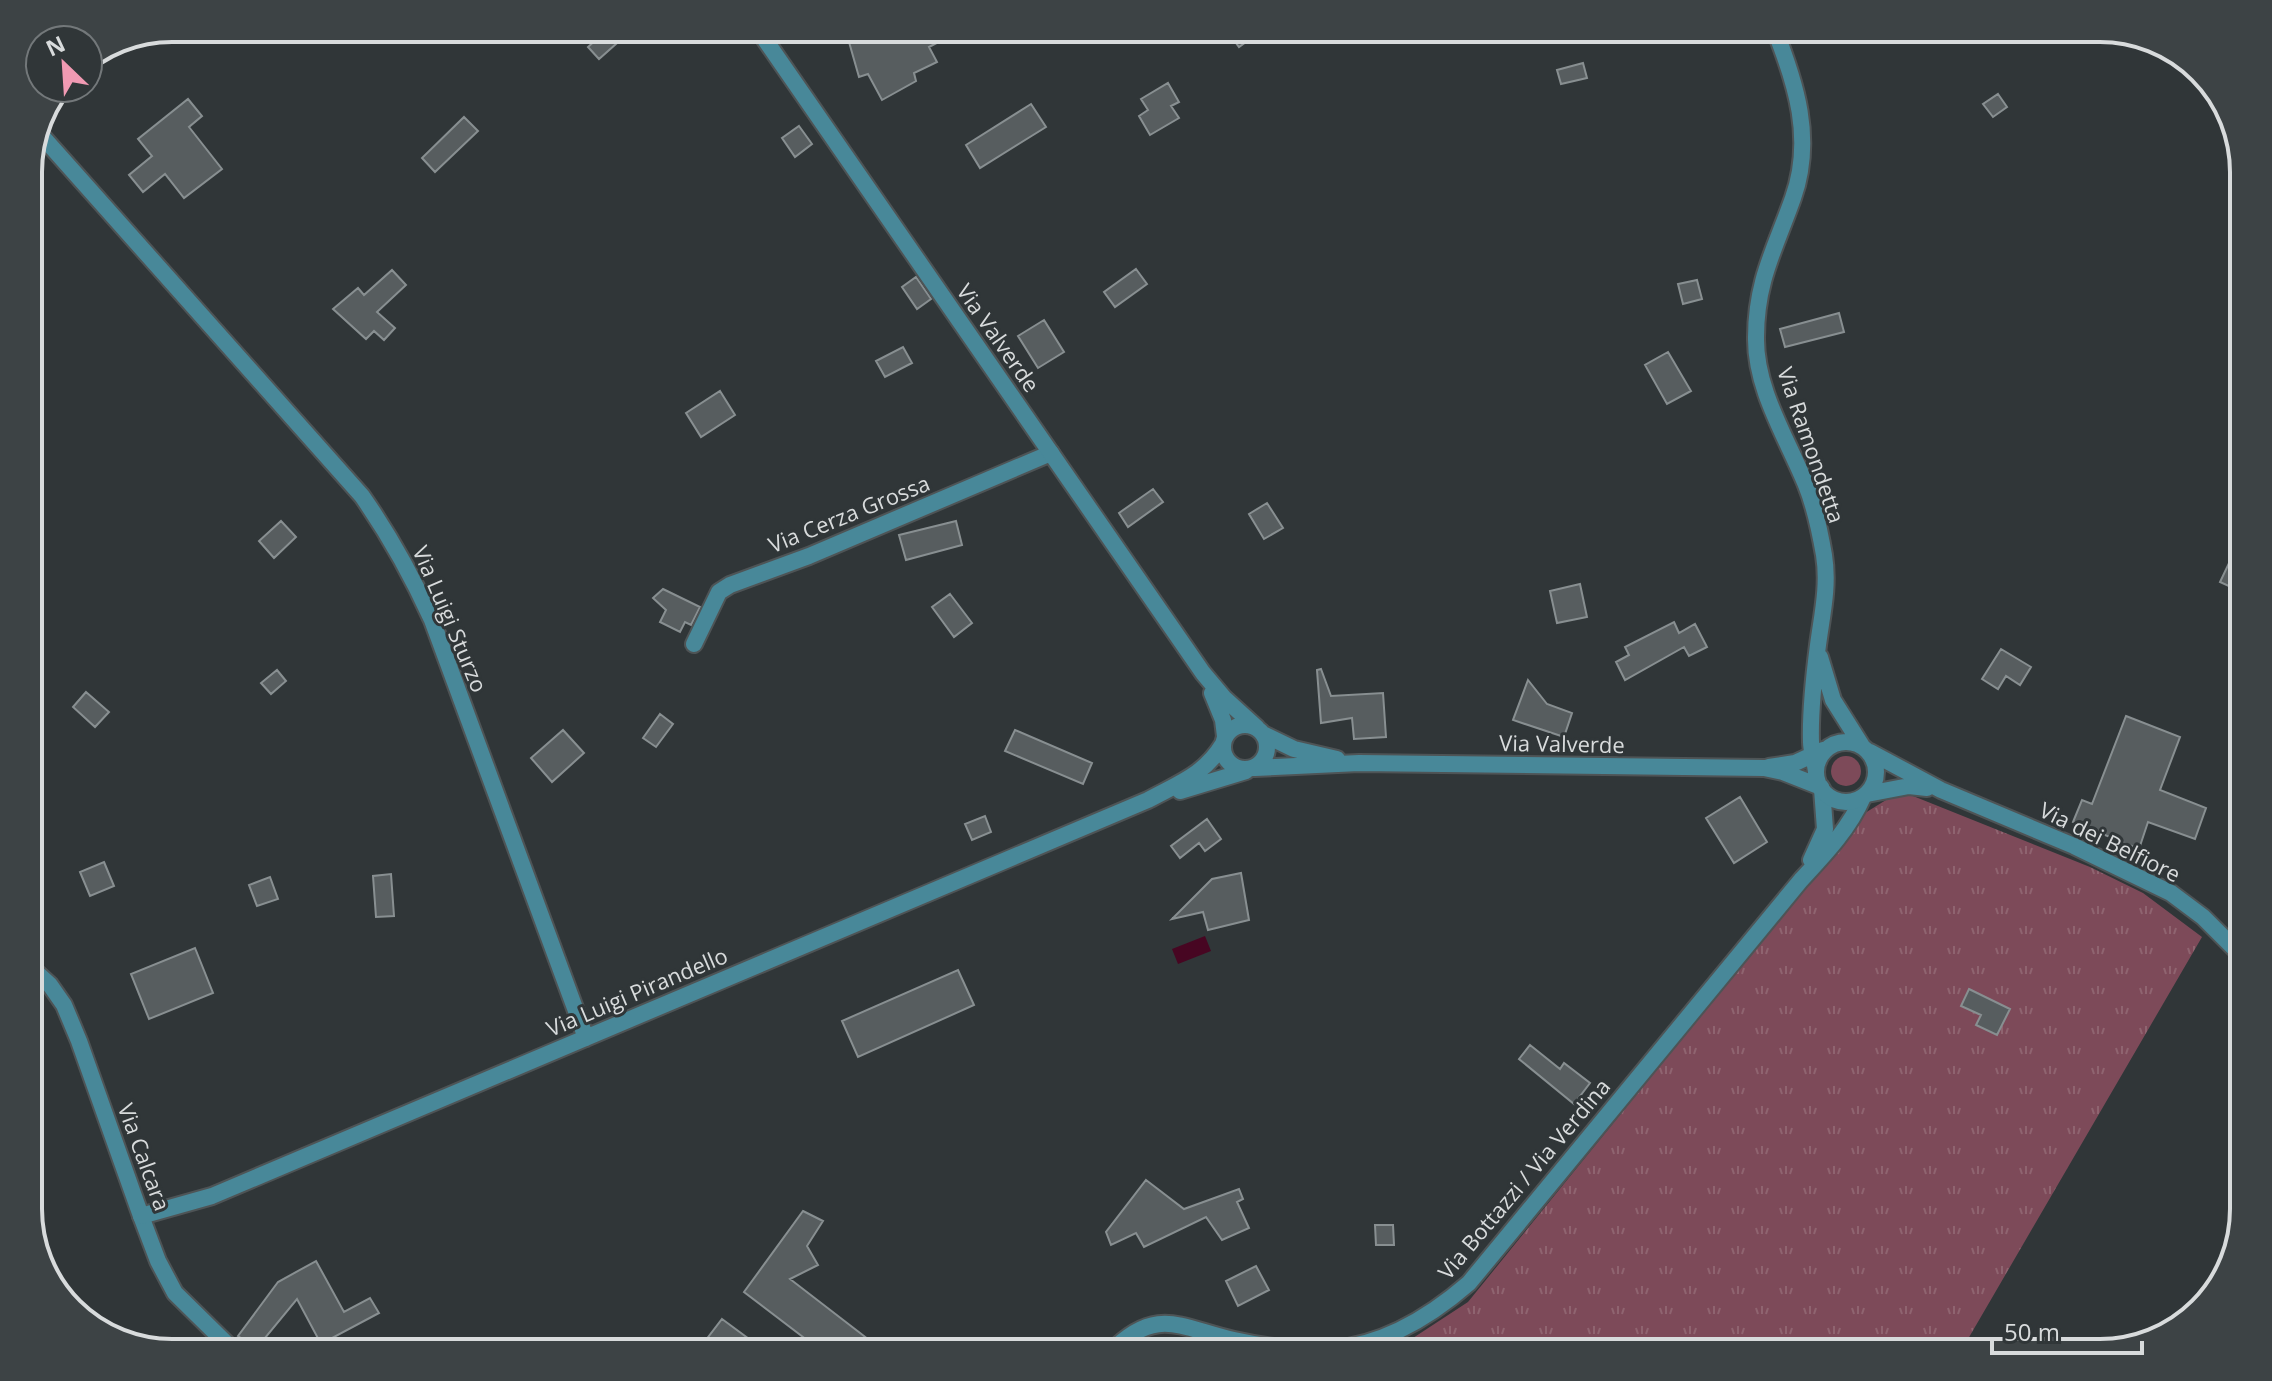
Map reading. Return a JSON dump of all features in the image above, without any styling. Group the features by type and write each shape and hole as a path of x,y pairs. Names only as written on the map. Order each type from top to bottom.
{"street":[{"name":"Via Valverde","path":"767,42 1203,673"},
{"name":"Via Ramondetta","path":"1779,42 1799,97 1801,162 1794,196 1762,276 1755,341 1776,420 1807,487 1817,521 1826,587 1817,648 1811,745 1825,829 1801,880"},
{"name":"Via Luigi Sturzo","path":"46,140 362,496 391,538 410,570 432,620 586,1038"},
{"name":"Via Cerza Grossa","path":"694,644 719,592 730,585 809,556 1051,453"},
{"path":"1801,880 1835,843 1874,785 1877,774 1875,762 1833,700 1817,648"},
{"path":"1148,800 1253,768 1261,763 1268,749 1260,731 1232,706 1203,673"},
{"path":"1203,673 1220,710 1227,761 1242,770 1359,763"},
{"path":"1148,800 1203,770 1239,725 1260,731 1294,749 1359,763"},
{"path":"1818,776 1821,755 1834,744 1853,742 1941,790"},
{"name":"Via Valverde","path":"1359,763 1764,768"},
{"path":"1764,768 1795,763 1818,776 1829,796 1846,802 1909,786 1941,790"},
{"path":"1764,768 1818,776"},
{"name":"Via dei Belfiore","path":"1941,790 2074,846 2171,893 2203,917 2230,944"},
{"name":"Via Luigi Pirandello","path":"141,1216 212,1196 1148,800"},
{"name":"Via Bottazzi / Via Verdina","path":"1370,1339 1415,1322 1446,1303 1469,1283 1801,880"},
{"name":"Via Calcara","path":"42,978 64,1005 79,1041 158,1261 175,1293 222,1339"},
{"name":"Via Bottazzi / Via Verdina","path":"1125,1339 1156,1325 1173,1323 1195,1327 1216,1339"}],"green space":[{"path":"1846,756 1852,757 1860,765 1860,777 1852,785 1846,786 1840,785 1832,777 1831,771 1832,765 1840,757"},
{"path":"1908,794 2090,867 2143,893 2202,937 1968,1339 1410,1339 1468,1302 1865,813 1886,800"}],"shaded area":[{"path":"1205,936 1211,951 1178,964 1172,949"}],"building":[{"path":"594,42 618,42 599,59 588,47"},
{"path":"849,42 938,42 929,47 937,62 914,73 916,81 882,100 868,74 859,77"},
{"path":"1583,63 1587,78 1561,84 1557,70"},
{"path":"1168,83 1179,102 1171,106 1179,118 1150,135 1139,116 1148,110 1141,99"},
{"path":"1998,94 2007,107 1993,117 1983,104"},
{"path":"188,99 202,116 189,127 222,169 184,198 165,174 143,192 129,175 152,156 138,139"},
{"path":"1031,104 1046,127 980,168 966,145"},
{"path":"464,117 478,131 435,172 422,158"},
{"path":"799,126 812,144 795,157 782,138"},
{"path":"1136,269 1147,284 1115,307 1104,292"},
{"path":"392,270 406,285 377,312 395,328 384,340 374,331 366,339 333,309 358,288 364,295"},
{"path":"916,277 931,299 917,309 902,287"},
{"path":"1697,280 1702,299 1683,304 1678,284"},
{"path":"1839,313 1844,332 1785,347 1780,329"},
{"path":"1044,320 1064,352 1038,368 1018,336"},
{"path":"903,347 912,363 885,377 876,361"},
{"path":"1668,352 1691,391 1667,404 1645,365"},
{"path":"720,391 735,415 701,437 686,413"},
{"path":"1153,489 1163,502 1128,527 1119,513"},
{"path":"1267,503 1283,528 1264,539 1249,514"},
{"path":"281,521 296,537 274,558 259,541"},
{"path":"956,521 962,545 906,560 899,535"},
{"path":"2230,561 2230,587 2220,582"},
{"path":"1580,584 1587,617 1557,623 1550,591"},
{"path":"663,589 700,607 691,625 685,622 680,632 660,622 666,610 653,598"},
{"path":"950,594 972,623 954,637 932,607"},
{"path":"1674,622 1679,633 1695,624 1707,647 1689,656 1684,647 1625,680 1616,662 1629,655 1625,647"},
{"path":"2001,649 2031,667 2020,685 2006,676 1998,689 1982,679"},
{"path":"1321,669 1331,696 1383,693 1386,737 1354,739 1352,718 1321,723 1317,670"},
{"path":"277,670 286,681 271,694 261,683"},
{"path":"1528,680 1547,704 1572,713 1564,737 1513,720"},
{"path":"86,692 109,712 95,727 73,707"},
{"path":"660,714 673,724 656,747 643,738"},
{"path":"2126,716 2180,737 2160,790 2206,808 2195,839 2148,822 2139,849 2073,822 2082,800 2092,804"},
{"path":"563,730 584,753 552,782 531,758"},
{"path":"1015,730 1092,763 1083,784 1005,751"},
{"path":"1740,797 1767,842 1734,863 1706,818"},
{"path":"985,816 991,832 972,840 965,824"},
{"path":"1207,819 1221,839 1205,851 1199,843 1180,858 1171,846"},
{"path":"104,862 114,886 90,896 80,872"},
{"path":"1241,873 1249,920 1208,930 1203,912 1172,919 1212,879"},
{"path":"391,874 394,916 376,917 373,876"},
{"path":"270,877 278,899 257,906 249,885"},
{"path":"195,948 213,993 149,1019 131,974"},
{"path":"958,970 974,1005 858,1057 842,1021"},
{"path":"1969,989 2010,1009 1997,1035 1976,1025 1981,1015 1961,1006"},
{"path":"1530,1045 1560,1069 1564,1063 1590,1083 1574,1104 1519,1059"},
{"path":"1146,1180 1184,1209 1239,1189 1243,1199 1237,1202 1249,1228 1222,1240 1206,1217 1144,1247 1136,1233 1111,1245 1106,1232"},
{"path":"803,1211 823,1221 807,1246 818,1265 790,1279 868,1339 806,1339 744,1292"},
{"path":"1375,1225 1393,1225 1394,1245 1376,1245"},
{"path":"316,1261 344,1312 370,1298 379,1313 330,1339 318,1339 297,1299 264,1339 242,1339 238,1336 278,1282"},
{"path":"1256,1266 1269,1290 1238,1306 1226,1281"},
{"path":"722,1319 749,1339 707,1339"}]}
